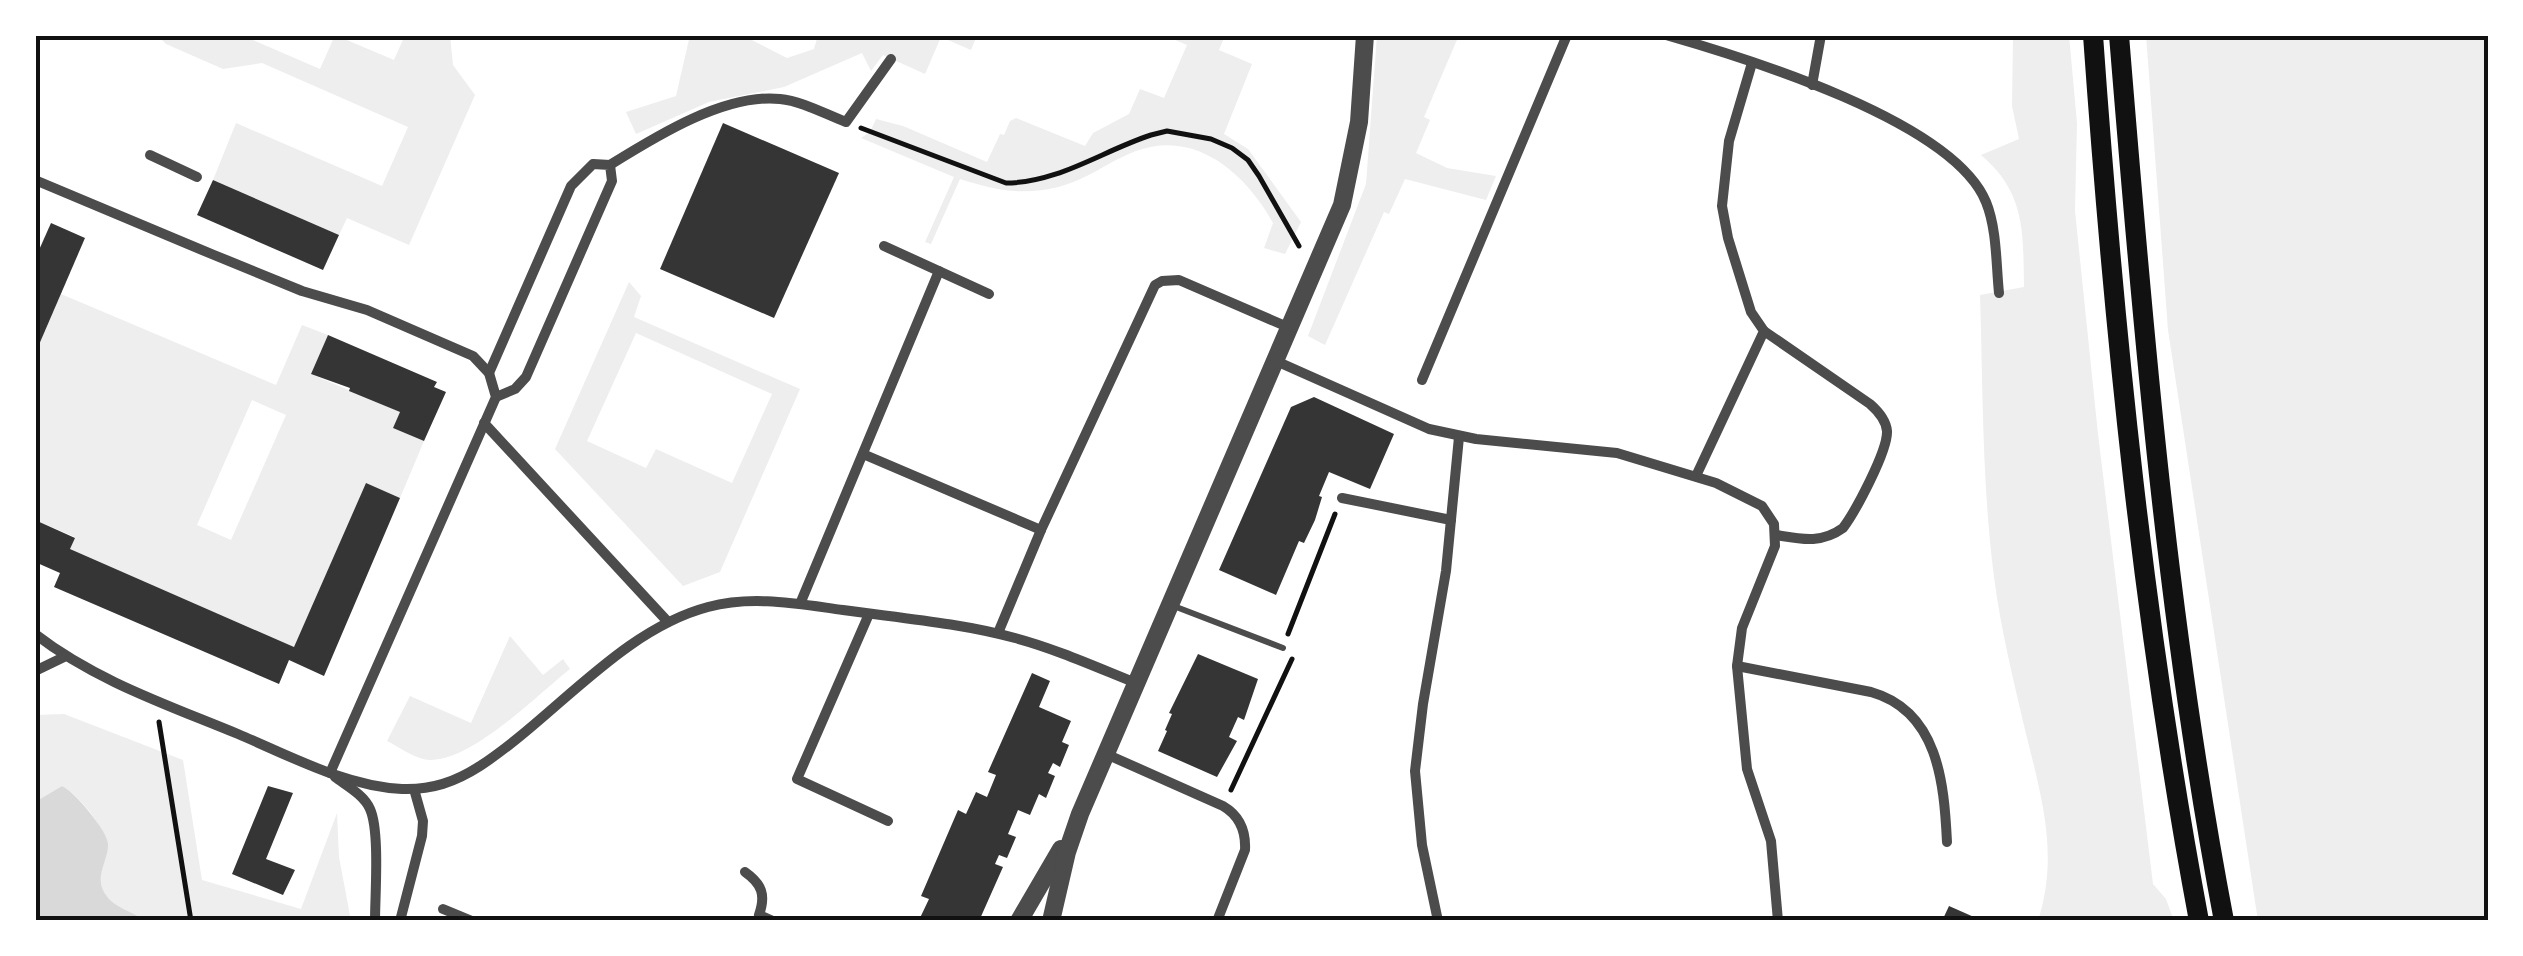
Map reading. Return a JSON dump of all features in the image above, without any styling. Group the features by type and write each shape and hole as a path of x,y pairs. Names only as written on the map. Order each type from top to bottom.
{"main road":[{"path":"2093,35 2122,382 2142,556 2165,729 2199,921"},
{"path":"2119,35 2148,387 2169,582 2224,921"}],"street":[{"path":"1018,921 1080,814 1326,247 1347,186 1359,122 1365,35"},
{"path":"1422,380 1568,35"},
{"path":"1666,35 1812,85 1882,116 1930,143 1971,177 1986,202 1999,293"},
{"path":"1812,85 1822,35"},
{"path":"488,373 571,186 594,164 610,166 704,114 760,100 784,99 846,122 891,59"},
{"path":"1752,63 1729,141 1722,206 1752,312 1764,331 1870,404 1887,429 1881,453 1842,528 1833,535 1811,540 1776,535"},
{"path":"150,155 198,177"},
{"path":"330,773 496,398 515,389 526,377 612,181 610,166"},
{"path":"35,180 302,291 367,310 473,356 488,373 496,398"},
{"path":"884,246 989,294"},
{"path":"800,604 939,271"},
{"path":"998,633 1155,285 1179,280 1291,328"},
{"path":"1696,476 1764,331"},
{"path":"1276,360 1429,429 1459,437 1598,450 1696,476 1762,506 1776,535 1772,557 1742,628 1738,666 1748,769 1771,841 1778,921"},
{"path":"484,423 668,622"},
{"path":"1438,921 1420,834 1415,771 1446,571 1459,437"},
{"path":"863,454 1042,530"},
{"path":"1342,498 1451,520"},
{"path":"35,634 64,656 122,686 330,773 369,784 414,789 448,783 478,768 636,641 668,622 704,608 741,600 800,604 998,633 1136,683"},
{"path":"869,614 797,778 888,822"},
{"path":"35,671 64,656"},
{"path":"1738,666 1871,692 1908,710 1924,734 1940,776 1947,842"},
{"path":"1106,754 1223,806 1237,817 1246,838 1241,864 1218,921"},
{"path":"330,773 364,800 370,810 374,832 375,921"},
{"path":"400,921 422,836 423,822 414,789"},
{"path":"1050,921 1080,814"},
{"path":"744,872 761,887 764,896 758,918 773,921"},
{"path":"443,909 472,921"}],"lane":[{"path":"1170,605 1283,648"}],"path":[{"path":"846,122 1006,182 1056,175 1151,135 1167,132 1211,139 1240,154 1259,176 1300,244 1294,259"},
{"path":"1223,806 1296,652 1283,648 1342,498"},
{"path":"159,718 192,921"}],"shaded area":[{"path":"157,35 255,35 253,40 320,69 335,35 394,60 405,35 450,35 453,65 475,95 409,245 347,218 339,235 213,180 236,123 382,186 408,127 262,63 223,69 166,44"},
{"path":"690,35 742,35 787,58 814,49 818,35 977,35 971,50 941,37 925,74 883,55 871,71 862,53 784,87 709,102 636,134 626,112 676,96"},
{"path":"1164,35 1225,35 1219,50 1252,64 1224,134 1248,149 1301,222 1285,254 1264,248 1273,223 1249,188 1217,160 1179,146 1136,151 1079,180 1045,190 1009,190 960,179 931,244 925,242 954,177 861,138 870,132 876,119 903,126 987,162 1000,134 1004,135 1010,121 1016,118 1085,146 1093,133 1129,114 1140,89 1164,98 1187,45"},
{"path":"1377,35 1459,35 1424,117 1430,120 1416,153 1447,168 1496,176 1486,200 1405,179 1389,214 1384,212 1325,345 1308,336 1366,184"},
{"path":"2013,35 2069,35 2077,123 2075,211 2098,434 2153,884 2166,899 2174,921 2038,921 2047,873 2046,827 2008,656 1990,542 1980,295 2024,287 2022,232 2014,199 1996,169 1981,155 2019,139 2012,106"},
{"path":"2146,35 2488,35 2488,921 2258,921 2168,330"},
{"path":"629,282 641,296 634,317 800,389 720,572 683,586 555,449","holes":["636,333 772,394 732,483 656,449 646,468 587,441"]},
{"path":"61,294 276,385 302,325 328,335 311,374 400,412 393,428 424,441 400,498 366,484 294,647 70,549 75,537 35,520 35,354","holes":["252,400 286,415 231,540 197,525"]},
{"path":"510,636 543,675 563,659 570,669 500,727 459,753 423,759 387,741 410,696 471,723"},
{"path":"64,714 183,760 202,880 301,909 337,813 339,857 351,921 146,921 115,904 102,888 106,841 91,813 62,786 35,802 35,715"},
{"path":"62,786 90,812 107,839 103,890 117,905 146,921 35,921 35,802"}],"building":[{"path":"723,123 839,173 774,318 660,269"},
{"path":"213,180 339,235 323,270 197,215"},
{"path":"51,223 85,238 35,354 35,259"},
{"path":"328,335 437,382 434,387 446,392 424,441 393,428 400,412 311,374"},
{"path":"1314,397 1394,434 1370,489 1329,472 1315,520 1304,543 1299,541 1276,595 1219,570 1291,407"},
{"path":"366,483 400,498 324,676 289,660 279,684 54,587 60,573 35,562 35,520 75,538 70,549 294,647"},
{"path":"1198,654 1258,679 1244,720 1238,717 1229,737 1237,741 1217,777 1158,751 1172,714 1169,713"},
{"path":"1032,673 1050,681 1039,707 1071,721 1062,742 1069,745 1060,767 1053,763 1048,773 1055,776 1046,798 1039,794 1030,815 1018,810 1008,834 1016,837 1007,858 999,855 995,864 1003,867 979,921 972,917 970,921 919,920 929,899 921,896 958,810 966,814 976,792 987,797 996,775 988,772"},
{"path":"268,786 293,793 266,859 295,870 283,895 232,874"},
{"path":"1949,906 1983,921 1942,921"}]}
